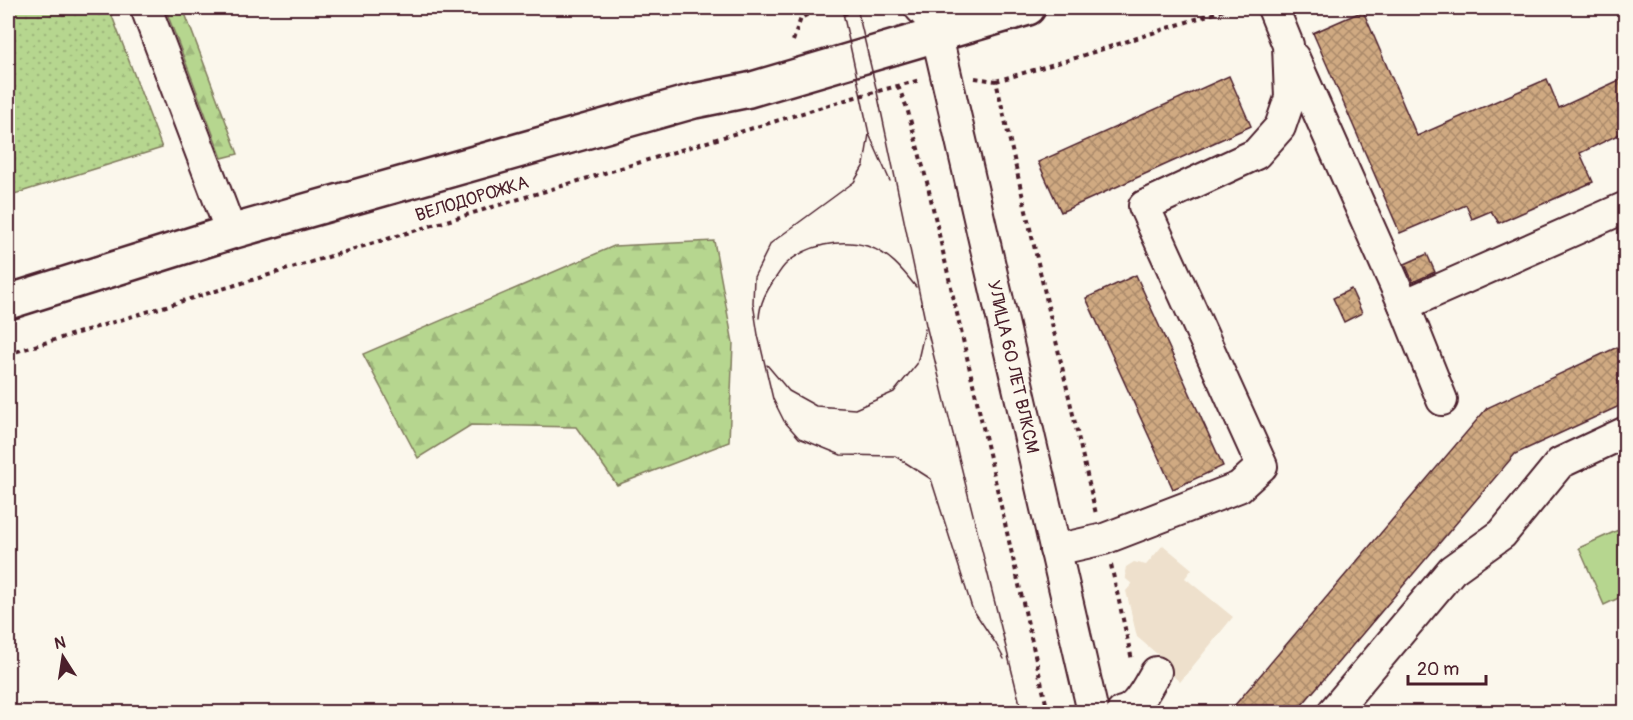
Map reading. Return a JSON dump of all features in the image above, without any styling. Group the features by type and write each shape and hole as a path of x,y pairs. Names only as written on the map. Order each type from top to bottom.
{"main road":[{"path":"8,302 231,232 694,101 749,90 932,18 1028,8"}],"street":[{"path":"146,8 231,232"},
{"path":"1274,8 1288,45 1404,305 1442,400"},
{"name":"УЛИЦА 60 ЛЕТ ВЛКСМ","path":"932,18 1093,712"},
{"path":"1055,549 1104,539 1239,487 1262,466 1144,206 1256,154 1280,127 1290,98 1288,45"},
{"path":"1404,305 1626,207"},
{"path":"1333,712 1452,570 1502,534 1560,463 1626,432"},
{"path":"1131,705 1156,672"}],"path":[{"path":"793,41 801,18 821,8"},
{"path":"836,8 844,14 858,8"},
{"path":"945,73 996,81 1230,8"},
{"name":"ВЕЛОДОРОЖКА","path":"8,354 852,98 945,73"},
{"path":"996,81 1098,524 1104,539 1131,705"},
{"path":"898,86 907,108 927,182 1048,712"}],"shaded area":[{"path":"1163,545 1192,569 1185,578 1233,617 1180,682 1165,669 1169,664 1137,637 1126,591 1132,584 1126,579 1126,567 1134,562 1146,565"}],"green space":[{"path":"8,8 109,8 162,148 8,196"},
{"path":"165,8 183,8 238,154 222,158"},
{"path":"714,241 733,343 729,442 617,485 576,427 471,425 418,458 363,354 614,246"},
{"path":"1625,527 1625,595 1604,605 1579,548"}],"building":[{"path":"1363,11 1417,136 1547,79 1559,108 1626,77 1626,131 1580,153 1593,182 1499,223 1491,211 1472,219 1466,205 1400,233 1313,33"},
{"path":"1229,76 1251,126 1061,212 1038,162"},
{"path":"1427,254 1435,272 1413,282 1405,264"},
{"path":"1136,275 1223,466 1173,489 1086,298"},
{"path":"1351,289 1362,313 1344,322 1333,298"},
{"path":"1626,343 1626,403 1515,454 1296,712 1229,712 1487,408"}],"tram line":[{"path":"842,8 869,134 890,181"},
{"path":"857,8 926,325 1022,712"},
{"path":"869,134 864,165 854,182 771,243 754,277 753,303 773,399 784,421 799,438 841,455 895,456 931,479 972,608 1004,659"},
{"path":"759,318 766,293 784,267 803,252 824,245 846,243 875,249 894,262 916,287"},
{"path":"767,365 789,391 816,406 855,409 894,392 917,364 925,329"}]}
